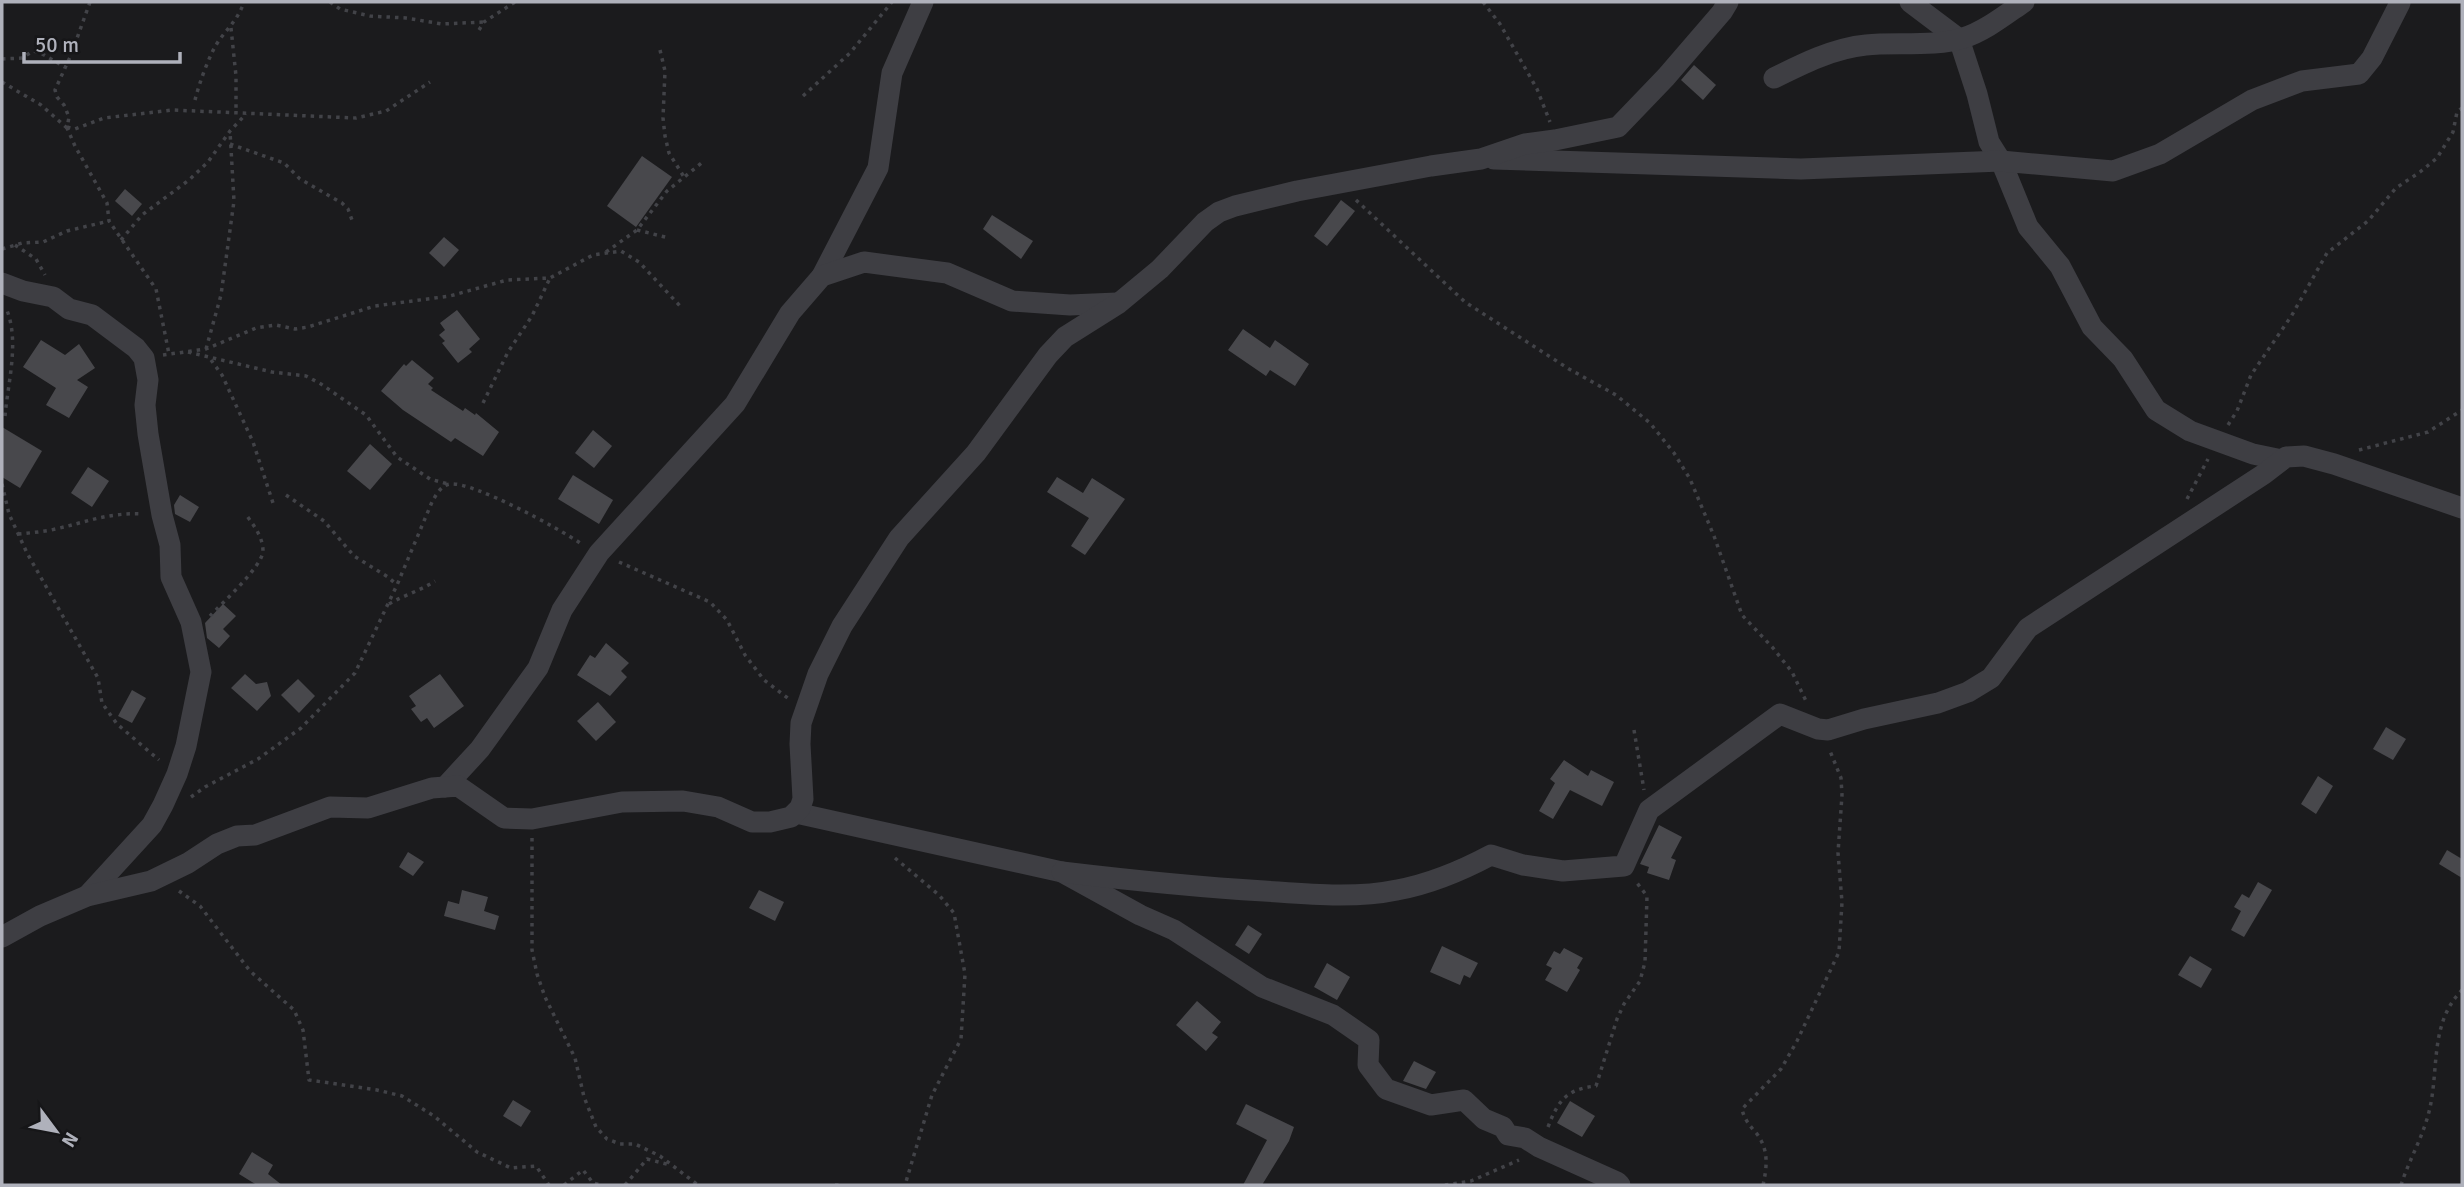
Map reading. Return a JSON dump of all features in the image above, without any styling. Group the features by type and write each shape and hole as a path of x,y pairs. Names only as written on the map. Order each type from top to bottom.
{"street":[{"path":"445,787 480,749 538,668 562,610 599,553 735,404 790,313 822,276 878,168 892,72 923,2"},
{"path":"2,937 40,916 87,896 151,881 217,844 237,836 256,835 330,807 368,808 432,788 458,786 504,818 532,819 622,802 683,801 718,807 752,822 780,821 796,813 803,799 800,744 804,712 818,674 842,626 899,538 976,453 1048,355 1065,338 1119,303 1160,269 1205,222 1235,205 1340,183 1481,159 1524,144 1618,127 1666,77 1728,2"},
{"path":"1910,2 1959,39 1989,142 2001,161 2028,227 2060,265 2092,327 2123,359 2156,410 2190,430 2253,454 2282,460"},
{"path":"1774,78 1849,48 1959,39 1977,32 2024,2"},
{"path":"1481,159 1801,169 2001,161 2113,171 2161,154 2252,100 2302,80 2359,74 2372,58 2400,3"},
{"path":"822,276 864,262 947,273 1012,301 1070,305 1119,303"},
{"path":"3,293 23,291 53,297 69,309 92,315 136,348 144,358 148,380 145,405 162,514 170,545 172,577 194,634 201,672 186,746 177,774 152,825 87,896"},
{"path":"796,813 1062,872 1197,887 1369,894 1398,890 1456,874 1491,855 1563,871 1624,866 1649,810 1780,714 1818,729 1828,730 1938,703 1968,692 1991,678 2028,628 2290,456 2304,456 2334,464 2462,508"},
{"path":"1062,872 1140,915 1174,930 1262,987 1333,1015 1368,1040 1368,1066 1386,1089 1431,1105 1464,1100 1484,1119 1503,1127 1508,1135 1525,1138 1620,1185"}],"path":[{"path":"67,128 69,117 55,90 90,2"},
{"path":"195,100 215,48 231,28 244,2"},
{"path":"330,2 340,9 370,16 442,24 484,22"},
{"path":"479,30 484,22 515,2"},
{"path":"803,96 850,53 892,2"},
{"path":"1483,2 1500,24 1537,89 1547,111 1555,140"},
{"path":"231,28 236,76 236,113"},
{"path":"660,50 665,71 665,136 669,153 684,177"},
{"path":"2,59 22,58 33,51 65,68"},
{"path":"2,82 41,105 67,128 107,203 109,222 156,289 169,354"},
{"path":"67,128 75,129 103,118 172,110 356,118 386,111 430,82"},
{"path":"2186,502 2237,411 2252,375 2292,315 2318,265 2327,253 2368,221 2396,188 2437,158 2453,132 2457,112 2462,108"},
{"path":"121,240 142,215 190,180 208,162 246,114"},
{"path":"206,349 221,295 234,201 230,131"},
{"path":"230,144 284,163 300,179 342,203 348,209 352,220"},
{"path":"605,253 637,230 667,191 704,161"},
{"path":"1340,183 1465,302 1569,369 1616,395 1650,423 1690,479 1742,615 1792,672 1834,760 1841,778 1842,795 1838,853 1842,902 1839,952 1781,1069 1742,1109 1760,1138 1766,1154 1763,1185"},
{"path":"2,249 43,242 67,231 109,222"},
{"path":"637,230 669,238"},
{"path":"15,245 36,259 53,297"},
{"path":"144,358 206,349 256,328 276,325 295,329 308,327 375,306 450,296 507,280 550,278 593,255 621,251 639,262 681,307"},
{"path":"483,402 508,352 532,316 550,278"},
{"path":"3,293 12,323 5,416"},
{"path":"187,352 272,372 306,376 366,415 397,457 430,479 459,485 496,499 560,529 599,553 710,602 727,620 745,656 764,680 804,712"},
{"path":"210,358 222,375 253,442 273,503"},
{"path":"2353,451 2428,432 2462,410"},
{"path":"2,484 9,514 18,534 55,606 98,678 102,703 117,724 177,774"},
{"path":"184,802 205,787 258,759 301,728 355,673 397,585 432,502 448,484"},
{"path":"286,495 324,521 354,556 397,585"},
{"path":"18,534 50,530 110,515 162,514"},
{"path":"194,634 263,555 261,540 247,516"},
{"path":"387,605 420,591 435,580"},
{"path":"1634,730 1649,810"},
{"path":"532,819 533,950 537,974 555,1020 575,1058 596,1127 607,1139 644,1147 698,1185"},
{"path":"895,857 940,895 954,913 965,974 961,1039 932,1095 905,1185"},
{"path":"1445,1185 1471,1181 1525,1157 1539,1147 1557,1104 1577,1088 1596,1086 1617,1019 1640,981 1647,938 1647,896 1624,866"},
{"path":"151,881 177,890 200,906 250,971 294,1010 303,1030 309,1080 402,1096 434,1116 477,1152 511,1168 536,1166 549,1185"},
{"path":"2401,1185 2427,1119 2441,1021 2449,1003 2462,990"},
{"path":"625,1185 647,1159 673,1166"},
{"path":"564,1185 583,1170 593,1183 602,1185"},
{"path":"835,1185 841,1185"}],"building":[{"path":"1694,65 1716,85 1703,100 1681,80"},
{"path":"642,156 672,177 636,227 607,206"},
{"path":"125,189 142,204 132,216 115,201"},
{"path":"1341,200 1355,211 1327,246 1314,236"},
{"path":"992,215 1033,241 1021,259 983,229"},
{"path":"444,237 459,250 444,267 429,253"},
{"path":"457,310 480,339 469,349 472,352 458,363 439,335 445,330 440,323"},
{"path":"1243,329 1270,348 1275,340 1309,364 1295,386 1270,370 1266,376 1228,350"},
{"path":"41,340 65,355 79,344 95,368 77,380 88,387 69,418 46,405 56,388 23,367"},
{"path":"412,360 434,378 428,384 433,388 431,390 463,411 465,408 475,415 476,413 499,432 483,456 455,438 451,442 403,410 381,391 404,364 406,366"},
{"path":"2,427 42,451 20,488 2,477"},
{"path":"593,430 612,446 594,468 575,453"},
{"path":"370,444 392,464 370,490 347,471"},
{"path":"88,467 109,481 92,507 71,493"},
{"path":"573,475 613,500 599,524 558,499"},
{"path":"1057,477 1083,493 1092,478 1125,499 1085,555 1071,546 1089,518 1047,492"},
{"path":"180,495 199,507 190,522 175,514 174,505"},
{"path":"223,604 236,616 223,629 230,636 219,648 207,638 205,623"},
{"path":"606,643 629,663 621,671 627,677 610,696 577,675 590,655 595,658"},
{"path":"245,674 256,684 267,682 271,696 257,711 231,688"},
{"path":"440,674 464,706 434,728 427,718 421,722 411,709 416,706 409,696"},
{"path":"298,679 315,696 299,713 281,695"},
{"path":"132,690 146,698 132,723 118,716"},
{"path":"598,702 616,722 596,741 577,721"},
{"path":"2386,727 2406,739 2393,760 2373,749"},
{"path":"1564,760 1588,776 1591,770 1614,782 1602,806 1570,790 1553,819 1539,811 1555,783 1550,779"},
{"path":"2318,776 2333,786 2316,814 2301,804"},
{"path":"1659,825 1682,837 1671,858 1676,860 1669,880 1647,873 1649,867 1640,864"},
{"path":"2447,850 2462,859 2462,878 2439,864"},
{"path":"408,852 424,862 413,876 399,867"},
{"path":"2258,882 2272,890 2244,937 2231,930 2241,911 2234,907 2242,894 2249,898"},
{"path":"462,890 488,897 484,911 499,916 495,930 444,916 448,901 459,904"},
{"path":"759,890 784,902 775,921 749,908"},
{"path":"1248,925 1262,934 1249,954 1235,945"},
{"path":"1442,946 1478,963 1470,978 1464,975 1460,985 1430,972"},
{"path":"1564,948 1583,958 1577,968 1580,970 1567,992 1545,980 1552,968 1546,965 1554,951 1560,954"},
{"path":"2190,956 2212,969 2201,988 2178,975"},
{"path":"1327,963 1350,977 1337,1000 1314,987"},
{"path":"1197,1001 1221,1022 1212,1033 1218,1037 1206,1051 1176,1025"},
{"path":"1414,1061 1436,1072 1426,1089 1403,1081"},
{"path":"513,1100 531,1111 521,1127 503,1116"},
{"path":"1570,1101 1595,1116 1582,1137 1557,1123"},
{"path":"1246,1104 1294,1127 1289,1141 1262,1185 1243,1185 1267,1140 1236,1124"},
{"path":"252,1152 273,1165 268,1174 282,1185 257,1185 239,1174"}]}
